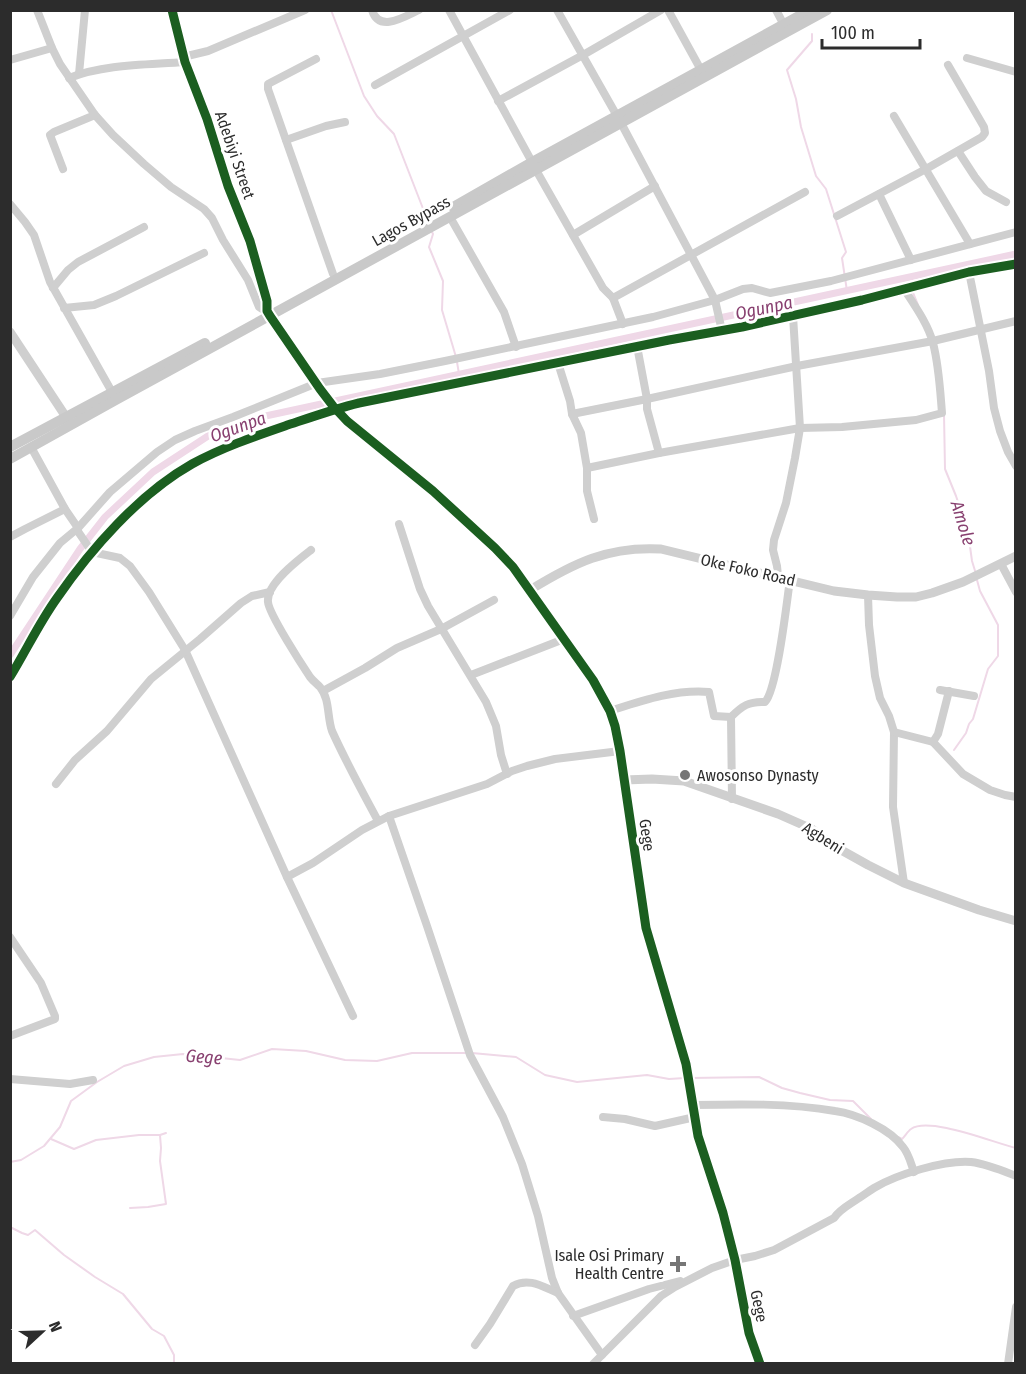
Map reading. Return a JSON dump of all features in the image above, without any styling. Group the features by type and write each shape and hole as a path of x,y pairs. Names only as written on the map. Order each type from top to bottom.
{"main road":[{"name":"Lagos Bypass","path":"619,120 701,70 810,10"},
{"name":"Lagos Bypass","path":"10,447 68,420 268,312 333,274 827,10"},
{"name":"Lagos Bypass","path":"10,459 112,392 450,217 534,166"}],"street":[{"path":"37,10 52,48 69,78 95,115 144,164 171,187 204,209 212,218 248,280 259,307 268,312"},
{"path":"79,74 85,10"},
{"name":"Adebiyi Street","path":"172,10 184,59 250,242 268,312"},
{"path":"69,78 110,68 184,59 305,10"},
{"path":"372,10 375,18 387,22 397,21 419,10"},
{"path":"449,10 603,288 613,298 623,324"},
{"path":"375,85 510,10"},
{"path":"557,10 692,254 716,302 722,329"},
{"path":"498,101 661,10"},
{"path":"668,10 701,70"},
{"path":"776,10 784,25"},
{"path":"10,60 52,48"},
{"path":"967,58 1016,72"},
{"path":"316,59 268,84 268,89 333,274"},
{"path":"837,216 926,170 985,133 984,127 948,64"},
{"path":"63,169 50,135 95,115"},
{"path":"894,116 970,244"},
{"path":"286,140 345,122"},
{"path":"958,151 986,191 1006,202"},
{"path":"573,235 655,186"},
{"path":"613,298 805,192"},
{"path":"879,194 912,260"},
{"path":"10,204 34,235 43,266 53,288 112,392"},
{"path":"450,217 504,312 516,347"},
{"path":"53,288 78,262 144,227"},
{"path":"10,616 46,560 60,543 78,529 110,492 157,452 195,431 318,386 623,324 716,302 743,289 752,288 770,292 831,281 1016,232"},
{"path":"64,308 94,305 204,253"},
{"path":"10,676 56,598 91,551 122,519 176,474 216,452 335,407 793,316 969,272 1016,264"},
{"path":"969,272 994,408 1000,431 1016,466"},
{"path":"587,468 800,428 842,428 916,420 942,413 940,374 933,341 920,313 904,289"},
{"name":"Gege","path":"268,312 318,386 347,421 433,490 513,567 593,680 610,711 620,751 646,928 686,1064 698,1136 723,1213 749,1333 760,1364"},
{"path":"778,576 773,550 774,540 786,503 800,428 793,316"},
{"path":"572,414 797,366 933,341 1016,321"},
{"path":"10,332 68,420"},
{"path":"637,346 647,409 659,453"},
{"path":"558,363 572,414 581,433 587,468 587,491 594,519"},
{"path":"31,447 91,551 120,558 130,566 149,591 185,650 287,877 353,1016"},
{"path":"10,537 65,509"},
{"path":"399,524 420,589 441,629 486,702 496,726 507,774"},
{"name":"Oke Foko Road","path":"530,590 593,557 643,548 661,549 834,591 868,596 916,597 932,593 976,576 1016,556"},
{"path":"311,550 286,572 270,592 267,600 296,656 312,680 321,688 326,699 331,728 378,821"},
{"path":"1001,564 1016,592"},
{"path":"732,799 731,717 742,706 765,702 769,698 790,579"},
{"path":"56,784 75,760 107,731 151,679 241,603 252,596 270,592"},
{"path":"868,596 874,676 894,732 893,807 904,883"},
{"path":"322,691 397,648 441,629 494,600"},
{"path":"471,675 564,639"},
{"path":"940,690 974,696"},
{"path":"610,711 648,699 680,692 700,691 709,692 714,716 731,717"},
{"path":"933,742 938,734 949,691"},
{"path":"894,732 933,742 963,774 990,790 1016,797"},
{"path":"287,877 314,863 389,816 487,784 527,766 555,759 620,751"},
{"name":"Agbeni","path":"624,780 684,781 778,814 812,828 834,846 904,883 1016,921"},
{"path":"389,816 470,1054 503,1117 522,1164 538,1216 552,1278 558,1293 602,1356"},
{"path":"10,937 41,983 55,1016 53,1020 10,1036"},
{"path":"10,1079 70,1084 93,1080"},
{"path":"692,1105 786,1106 836,1111 855,1116 878,1127 898,1141 905,1148 914,1172"},
{"path":"603,1117 656,1126 695,1117"},
{"path":"593,1364 661,1296 712,1268 774,1250 834,1218 838,1211 892,1179 956,1162 988,1165 1016,1176"},
{"path":"573,1316 649,1289 689,1279"},
{"path":"476,1345 513,1286 532,1282 558,1293"},
{"path":"1008,1364 1016,1307"}],"waterway":[{"path":"331,10 364,96 377,116 394,134 429,224"},
{"path":"812,34 812,41 787,70 816,176 826,189 846,252 842,258 847,291"},
{"path":"431,230 433,234 429,247 443,281 442,310 456,357"},
{"name":"Ogunpa","path":"10,655 80,549 105,517 153,472 208,436 261,417 1016,254"},
{"name":"Amole","path":"911,288 918,305"},
{"path":"457,362 459,374"},
{"name":"Amole","path":"944,414 945,469 968,532 976,574"},
{"name":"Amole","path":"954,750 973,719 988,669 998,656 998,625 980,591 977,580"},
{"name":"Gege","path":"10,1162 21,1160 44,1146 60,1127 71,1101 97,1082 124,1066 154,1057 183,1054 240,1060 272,1049 306,1051 345,1060 377,1061 412,1053 466,1053"},
{"name":"Gege","path":"472,1053 516,1057 545,1075 577,1082 647,1075 669,1079 685,1078"},
{"name":"Gege","path":"690,1078 759,1077 782,1088 800,1093 830,1100 853,1101 871,1119"},
{"name":"Gege","path":"898,1137 902,1139 911,1129 920,1126 932,1126 1016,1148"},
{"path":"51,1139 74,1149 96,1140 166,1133"},
{"path":"130,1208 166,1204 160,1161 160,1135"},
{"path":"10,1227 28,1235 35,1230 64,1255 123,1294 152,1329 164,1336 174,1355 174,1364"}],"cycle path":[{"path":"172,10 185,62 207,119 228,186 250,241 270,316 320,389 347,421 433,491 513,567 593,680 610,711 620,751 646,928 686,1064 698,1136 723,1213 749,1333 760,1364"},
{"path":"10,677 57,598 117,524 172,476 226,448 261,434 359,403 742,327 862,300 969,272 1016,264"}],"place":[{"name":"Awosonso Dynasty","path":"685,775"},
{"name":"Isale Osi Primary Health Centre","path":"678,1264"}]}
